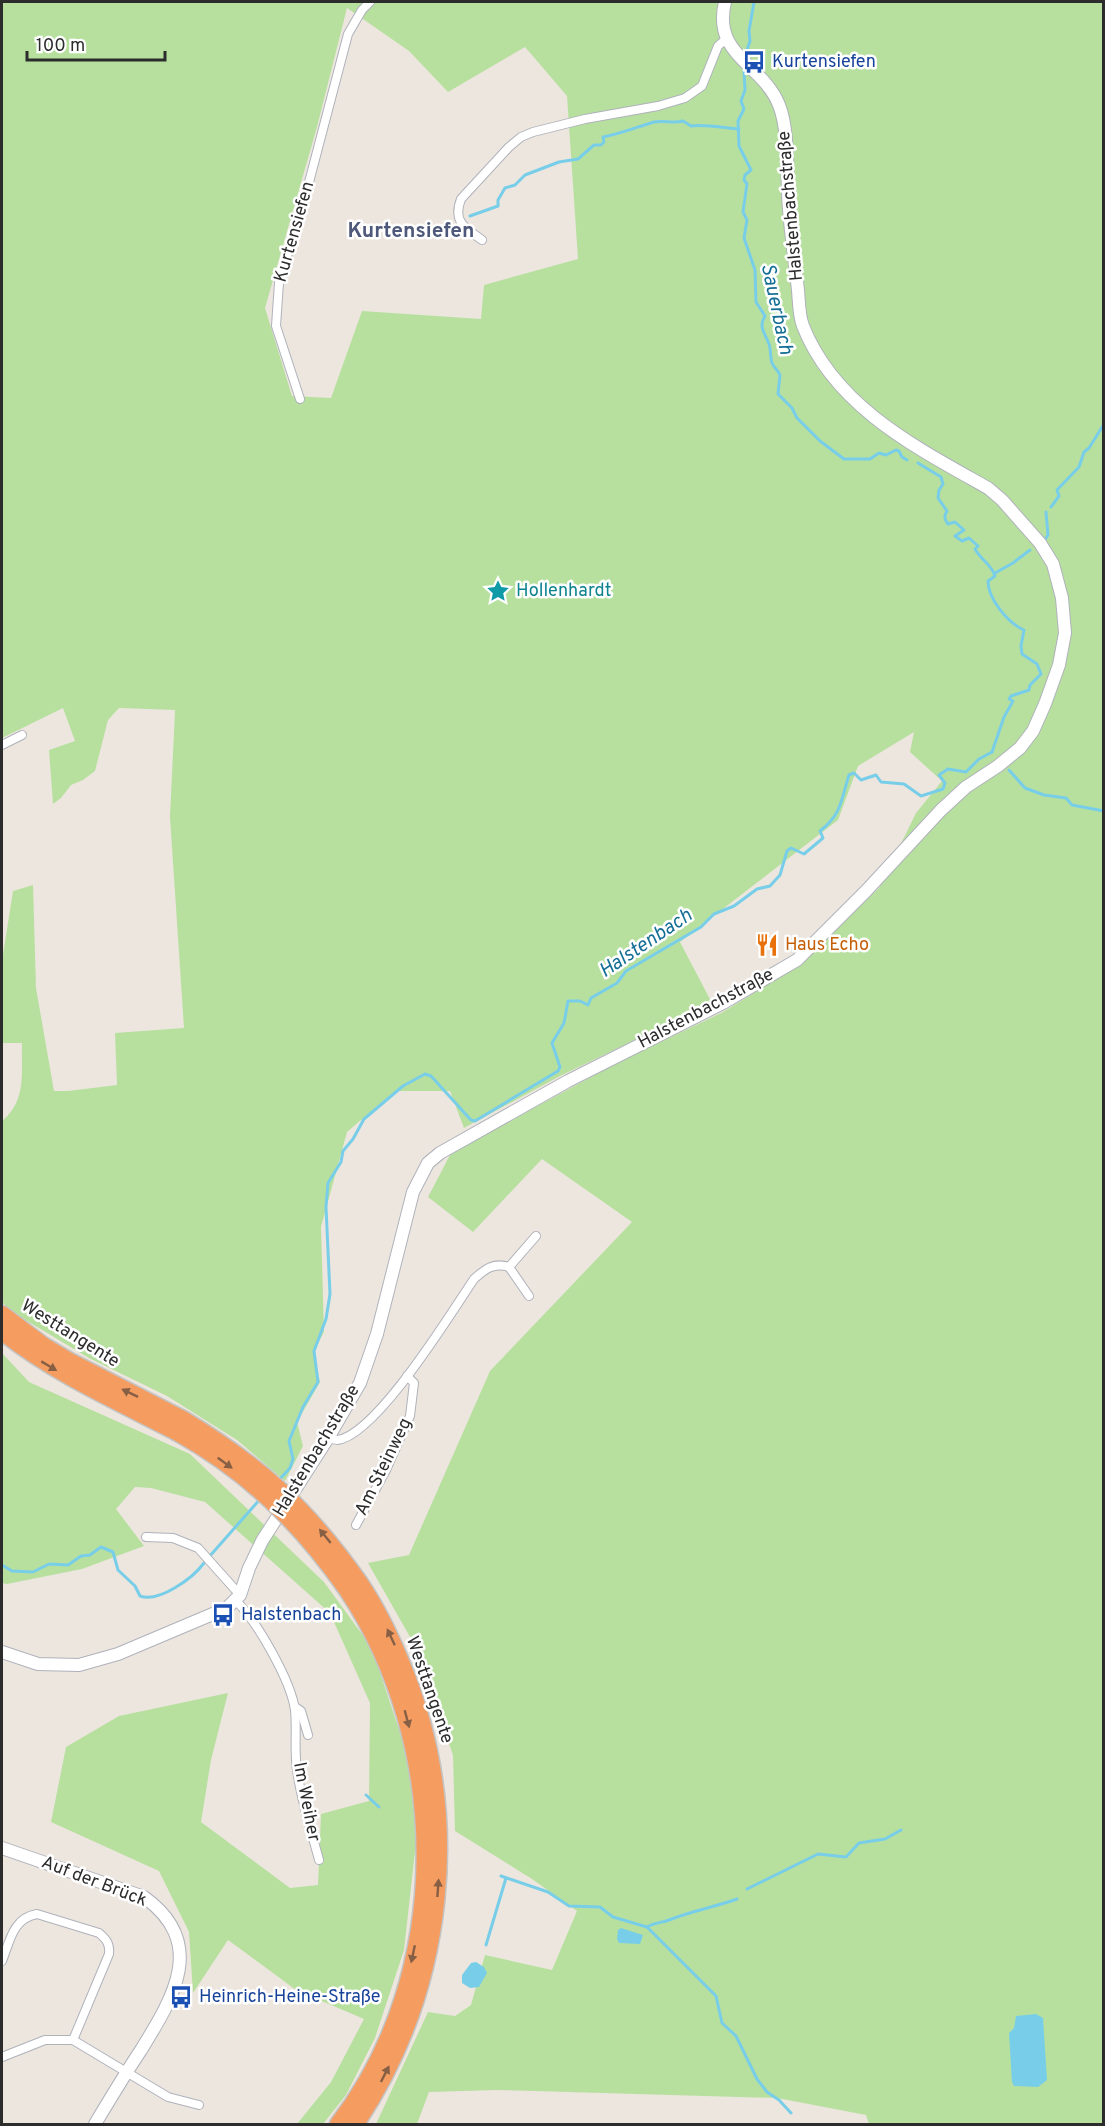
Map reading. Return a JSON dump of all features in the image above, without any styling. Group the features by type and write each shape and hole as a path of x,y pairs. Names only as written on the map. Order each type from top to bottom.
{"highway":[{"name":"Westtangente","path":"2,1314 44,1345 179,1426"},
{"name":"Westtangente","path":"2,1332 37,1359 68,1377 179,1426"},
{"path":"179,1426 234,1451 284,1492 316,1524 354,1587"},
{"name":"Westtangente","path":"338,2124 368,2078 390,2032 399,2005 417,1937 425,1862 421,1791 403,1707 354,1587"},
{"name":"Westtangente","path":"354,1587 380,1615 420,1714 430,1749 435,1779 440,1841 437,1902 427,1963 419,1991 387,2071 356,2124"}],"street":[{"name":"Kurtensiefen","path":"300,399 276,326 279,283 308,186 348,34 362,10 370,2"},
{"path":"482,240 467,231 460,222 457,209 461,199 509,147 521,137 533,132 585,119 658,106 685,98 702,86 718,46 726,39 722,24 725,2"},
{"name":"Halstenbachstraße","path":"238,1598 262,1541 328,1438 348,1404 370,1358 413,1192 428,1163 440,1153 567,1081 723,1003 797,960 866,891 941,810 966,787 1020,748 1033,731 1059,665 1065,633 1062,598 1053,564 1040,543 1002,500 988,488 913,445 871,415 839,383 813,348 802,324 789,207 784,124 779,104 770,90 726,39"},
{"path":"2,745 22,735"},
{"path":"529,1296 509,1267 536,1236"},
{"name":"Am Steinweg","path":"328,1438 336,1440 354,1432 376,1413 407,1376 474,1279 486,1268 500,1264 509,1267"},
{"name":"Am Steinweg","path":"356,1525 386,1470 410,1416 414,1383 407,1376"},
{"name":"Im Weiher","path":"146,1537 173,1538 198,1548 248,1612 285,1678 295,1707 296,1768 319,1860"},
{"path":"2,1652 38,1664 79,1665 97,1662 227,1608 238,1598"},
{"name":"Im Weiher","path":"295,1707 301,1712 308,1736"},
{"name":"Auf der Brück","path":"2,1848 144,1897 166,1917 179,1944 179,1973 175,1988 158,2021 95,2124"},
{"path":"2,1961 19,1922 27,1916 37,1914 99,1933 106,1940 110,1946 109,1954 73,2040"},
{"path":"2,2057 45,2040 73,2040 168,2097 199,2105"}],"green space":[{"path":"2,2 1103,2 1103,2124 869,2124 866,2115 777,2098 497,2090 429,2092 417,2124 376,2124 428,2012 455,2016 471,2005 485,1955 552,1970 577,1911 532,1879 455,1831 453,1755 414,1644 368,1563 409,1555 490,1371 632,1222 542,1159 473,1232 428,1197 451,1153 615,1064 723,1012 796,967 879,888 916,813 942,781 910,752 914,732 858,766 838,820 680,942 712,1003 560,1076 464,1128 450,1091 395,1091 347,1132 321,1227 324,1332 313,1353 320,1382 297,1422 303,1446 285,1481 237,1440 167,1396 89,1358 12,1312 2,1302 2,1121 16,1104 22,1075 22,1043 2,1043 2,961 13,891 33,885 36,988 54,1091 117,1085 115,1033 184,1028 170,817 175,710 119,708 108,720 95,771 71,785 53,804 49,750 75,741 63,708 2,738","holes":["347,8 409,51 448,92 525,47 567,96 578,259 484,285 481,319 362,311 331,398 292,396 265,308 317,127"]},
{"path":"2,1353 29,1382 190,1454 324,1582 372,1648 407,1754 418,1825 404,1950 375,2038 346,2095 323,2124 297,2124 331,2082 364,2019 296,1990 228,1940 193,1993 189,1932 159,1871 51,1822 66,1747 119,1716 228,1693 211,1760 201,1822 290,1888 318,1885 321,1814 369,1801 370,1703 330,1613 205,1502 151,1488 135,1487 116,1509 144,1546 82,1569 7,1584 2,1583"}],"water":[{"path":"621,1928 643,1935 640,1944 619,1943 618,1930"},
{"path":"476,1962 484,1967 487,1973 479,1987 470,1988 462,1983 462,1975 471,1963"},
{"path":"1036,2014 1043,2018 1047,2080 1038,2087 1014,2086 1009,2033 1014,2028 1016,2016"}],"waterway":[{"name":"Sauerbach","path":"746,53 750,41 749,31 754,2"},
{"name":"Sauerbach","path":"744,71 745,90 741,101 744,109 738,121 739,146 751,170 745,175 744,180 747,184 743,212 747,220 744,238 755,270 756,302 765,316 762,323 763,330 770,346 772,363 780,375 778,394 792,408 797,418 820,441 844,459 870,459 879,453 886,455 896,450 907,460"},
{"path":"470,216 498,206 498,200 505,188 515,185 525,175 559,162 578,159 594,145 601,145 604,142 603,137 654,122 683,121 691,126 739,129"},
{"path":"1051,507 1059,496 1057,490 1079,467 1084,452 1104,424"},
{"name":"Sauerbach","path":"918,463 941,477 943,484 938,498 947,511 946,521 948,524 955,522 964,530 955,536 962,541 969,538 978,546 975,549 995,576 988,581 991,595 1000,610 1024,630 1022,654 1037,664 1041,674 1030,685 1029,690 1011,696 1009,699 1013,701 1004,717 992,752"},
{"path":"1044,541 1048,535 1046,512"},
{"path":"995,573 1030,550"},
{"name":"Halstenbach","path":"278,1481 290,1468 293,1459 289,1441 303,1407 318,1382 314,1351 326,1319 330,1294 326,1207 328,1183 341,1162 343,1151 364,1119 403,1086 425,1074 431,1076 471,1120 475,1121 558,1071 560,1067 552,1043 564,1023 568,1001 580,1001 588,1005 591,998 617,983 626,971 701,927 714,914 734,906 757,889 770,886 780,875 787,851 791,848 804,854 823,838 820,831 837,812 849,775 854,773 861,780 876,775 881,782 904,784 921,796 943,789 945,783 939,775 948,769 966,772 979,759 992,752"},
{"path":"1009,770 1025,788 1044,795 1066,798 1072,805 1104,811"},
{"name":"Halstenbach","path":"209,1557 261,1498"},
{"name":"Halstenbach","path":"2,1565 12,1571 33,1572 49,1564 68,1565 101,1547 113,1552 118,1570 135,1586 140,1596 148,1597 166,1593 175,1588 204,1563"},
{"path":"366,1795 379,1807"},
{"path":"747,1889 818,1854 846,1857 859,1843 885,1839 901,1830"},
{"path":"501,1876 548,1892 569,1906 600,1907 613,1917 647,1927 716,1996 722,2023 736,2036 757,2079 767,2092 779,2100 791,2113"},
{"path":"486,1945 506,1878"},
{"path":"647,1927 737,1899"}],"place":[{"name":"Kurtensiefen","path":"754,62"},
{"name":"Hollenhardt","path":"498,591"},
{"name":"Haus Echo","path":"767,945"},
{"name":"Halstenbach","path":"223,1615"},
{"name":"Heinrich-Heine-Straße","path":"181,1997"}],"district":[{"name":"Kurtensiefen","path":"411,231"}]}
